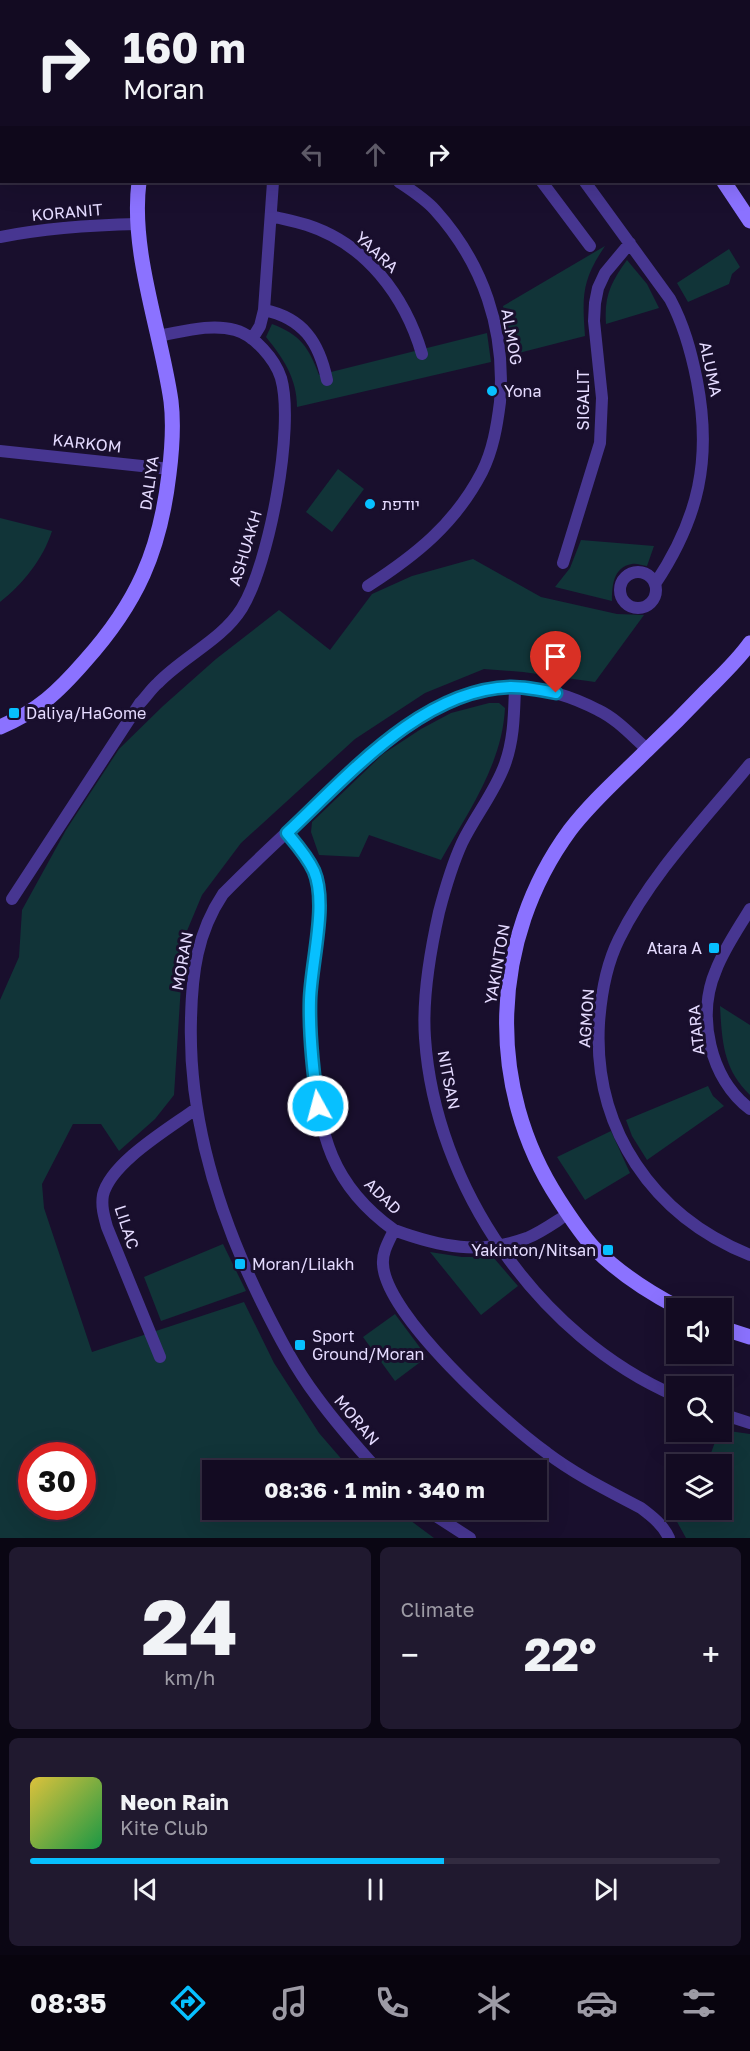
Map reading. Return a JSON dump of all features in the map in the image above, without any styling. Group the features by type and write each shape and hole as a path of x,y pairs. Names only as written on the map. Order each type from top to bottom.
{"street":[{"name":"DALIYA","path":"0,727 38,708 60,689 98,647 141,583 152,556 160,526 170,469 171,403 138,224 136,200 139,183"},
{"path":"252,339 260,326 264,310 273,183"},
{"name":"ALMOG","path":"368,586 424,547 447,524 465,500 483,471 493,444 502,375 494,313 469,257 434,208 400,183"},
{"path":"543,183 590,246"},
{"name":"ALUMA","path":"586,183 670,299 680,318 695,371 703,423 704,456 700,482 692,513 669,564 655,584"},
{"path":"725,183 750,221"},
{"name":"YAARA","path":"271,216 307,225 331,235 354,249 392,288 406,314 422,354"},
{"name":"KORANIT","path":"0,237 34,230 80,225 138,224"},
{"name":"SIGALIT","path":"563,563 600,442 602,398 594,321 598,288 605,273 630,243"},
{"path":"264,310 291,319 306,332 317,347 327,380"},
{"name":"ASHUAKH","path":"12,899 140,704 158,682 232,621 243,606 266,546 282,462 284,392 280,375 266,353 252,339 236,330 199,328 158,336"},
{"name":"KARKOM","path":"0,451 170,469"},
{"name":"YAKINTON","path":"666,1301 621,1273 593,1247 549,1185 533,1153 515,1102 508,1060 506,1022 509,982 523,918 552,857 572,828 721,676 750,643"},
{"name":"MORAN","path":"370,1460 316,1397 294,1363 250,1280 217,1196 204,1151 190,1042 192,982 204,929 223,894 363,762 410,725 456,698 515,688 556,693 598,710 622,726 648,750"},
{"name":"NITSAN","path":"515,688 513,734 504,766 497,783 462,843 439,912 426,994 424,1036 434,1099 447,1147 459,1176 500,1245 545,1303 605,1356 666,1391"},
{"name":"AGMON","path":"750,764 658,875 632,914 617,942 606,974 598,1036 600,1071 605,1098 615,1127 627,1151 649,1180 678,1211 718,1241 750,1255"},
{"name":"ADAD","path":"287,833 306,856 315,873 318,892 319,915 310,1000 315,1088 321,1124 330,1153 341,1175 373,1215 394,1230 382,1262 385,1281 401,1308 473,1390 548,1454 655,1518 669,1538"},
{"name":"ATARA","path":"750,909 715,971 708,994 707,1016 710,1043 718,1069 728,1088 750,1110"},
{"name":"LILAC","path":"159,1357 107,1227 102,1197 117,1169 197,1108"},
{"path":"394,1230 448,1247 471,1248 500,1245 529,1237 568,1214"},
{"path":"732,1331 750,1337"},
{"path":"732,1417 750,1423"},
{"path":"442,1520 470,1538"}],"green space":[{"path":"605,246 597,258 585,288 585,336 511,355 503,306"},
{"path":"729,249 740,267 732,274 729,284 688,302 677,283"},
{"path":"627,260 647,284 659,308 606,324 606,305 610,290"},
{"path":"272,324 290,333 303,344 312,357 319,375 487,333 491,362 297,407 292,378 266,337"},
{"path":"338,469 364,489 332,532 306,512"},
{"path":"0,518 52,531 31,570 0,602"},
{"path":"581,540 654,546 647,566 632,564 617,573 613,583 612,601 555,587 570,568"},
{"path":"473,559 541,597 617,614 644,615 595,682 484,669 425,693 355,739 241,843 202,895 184,938 174,1095 155,1119 119,1151 101,1124 73,1124 42,1184 44,1208 92,1352 244,1302 274,1363 319,1433 342,1460 202,1460 202,1520 410,1520 434,1538 0,1538 0,1000 19,957 22,910 66,830 119,749 163,706 216,659 279,610 330,650 372,594 412,576"},
{"path":"489,703 499,703 505,708 498,749 482,787 441,860 369,835 359,857 319,855 311,832 312,822 383,754 451,713"},
{"path":"720,1006 750,1025 750,1095 729,1065 723,1043"},
{"path":"708,1086 713,1096 724,1106 647,1160 632,1136 626,1120"},
{"path":"611,1131 630,1173 585,1200 557,1157"},
{"path":"223,1244 246,1291 161,1321 144,1277"},
{"path":"430,1252 462,1257 493,1257 518,1286 481,1315"},
{"path":"395,1314 427,1357 395,1381 363,1337"},
{"path":"732,1431 750,1434 750,1538 686,1538 676,1520 732,1520 732,1454 711,1454 715,1442 732,1442"}],"place":[{"name":"Yona","path":"492,391"},
{"name":"יודפת","path":"370,504"},
{"name":"Daliya/HaGome","path":"14,713"},
{"name":"Atara A","path":"714,948"},
{"name":"Yakinton/Nitsan","path":"608,1250"},
{"name":"Moran/Lilakh","path":"240,1264"},
{"name":"Sport Ground/Moran","path":"300,1345"}],"route":[{"path":"318,1106 310,1028 311,976 319,915 318,892 315,873 306,856 287,833 363,762 432,710 456,698 509,687 556,693"}]}
